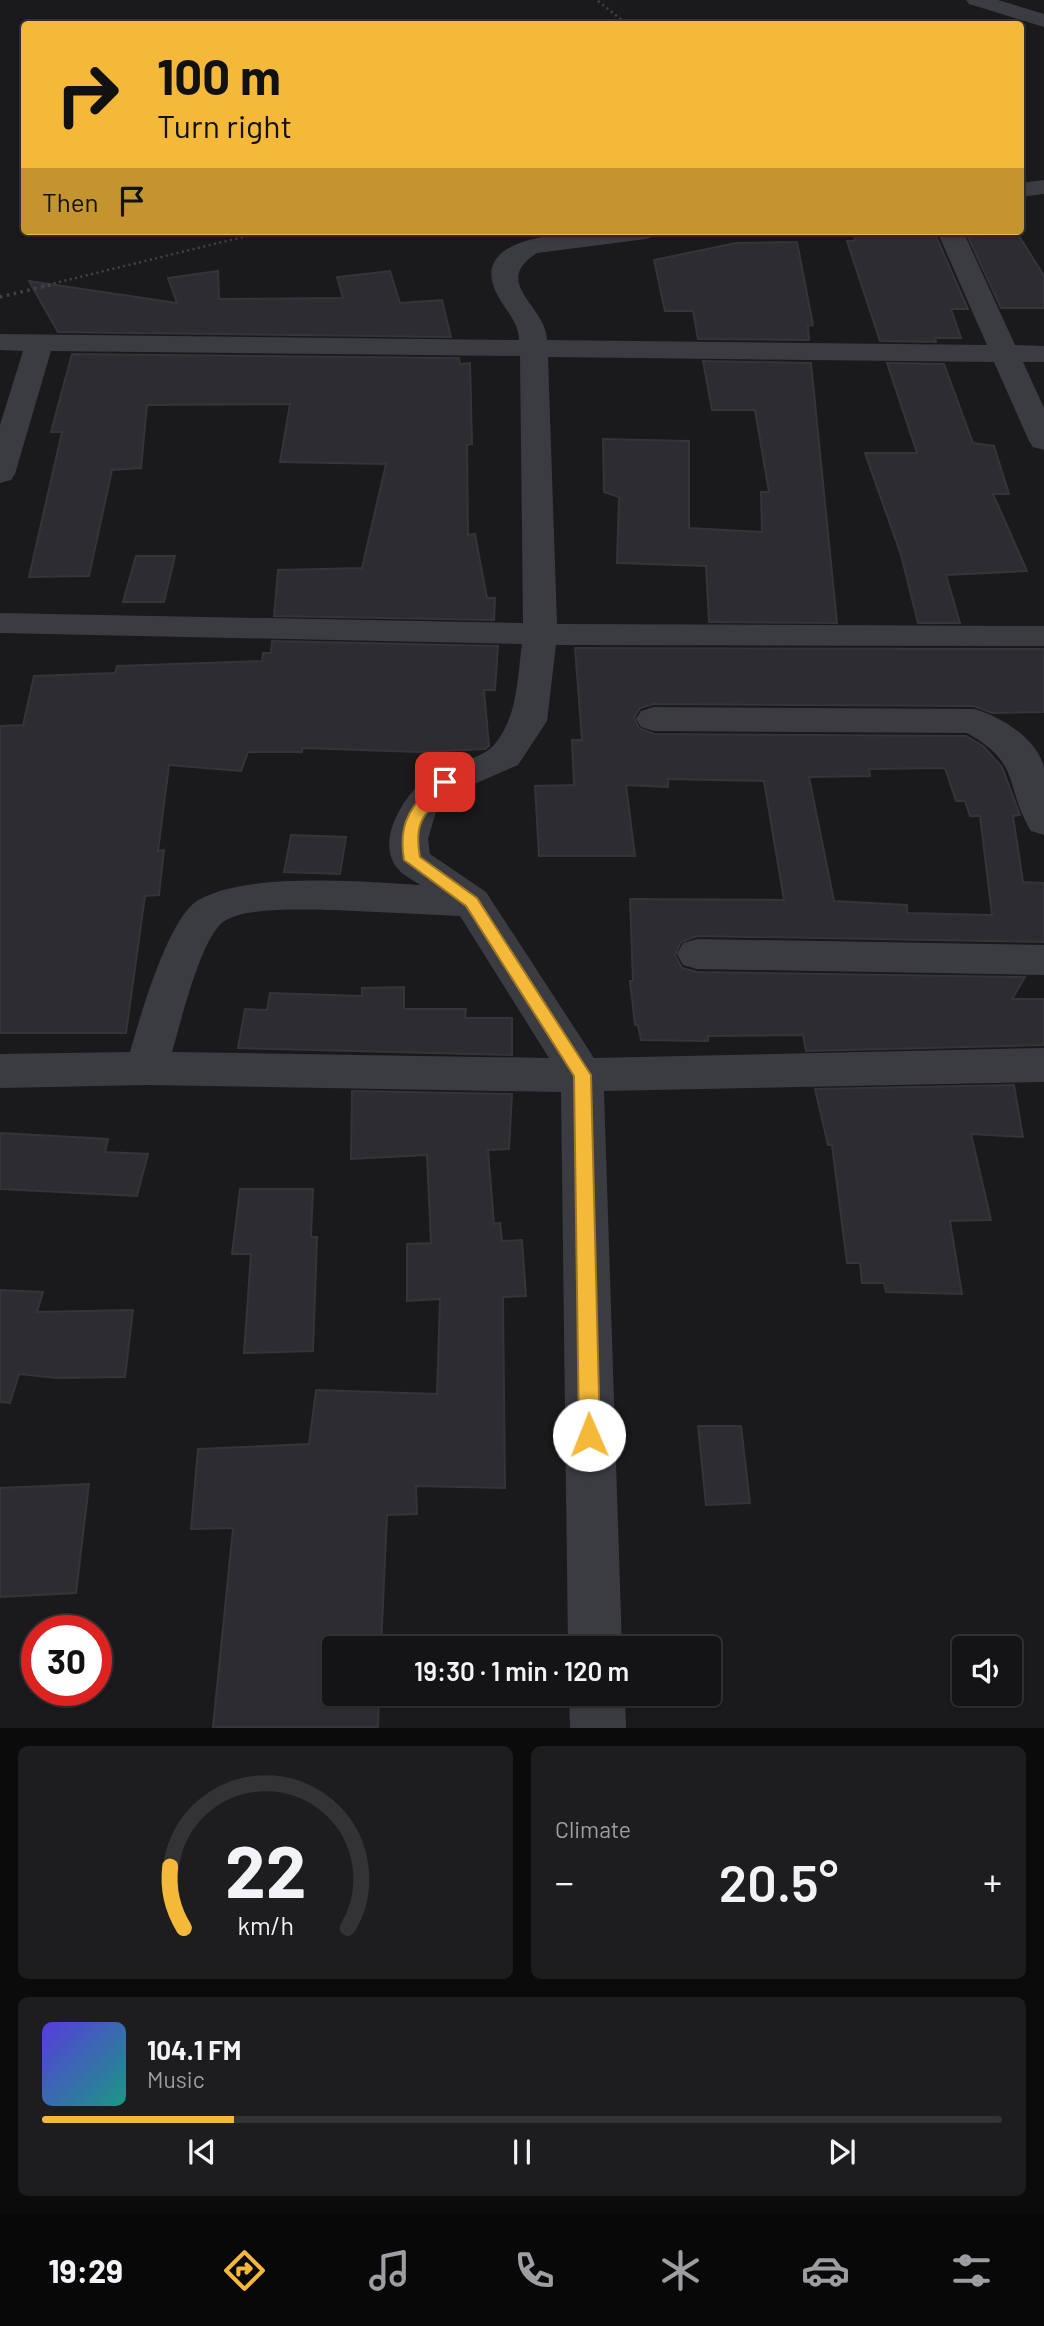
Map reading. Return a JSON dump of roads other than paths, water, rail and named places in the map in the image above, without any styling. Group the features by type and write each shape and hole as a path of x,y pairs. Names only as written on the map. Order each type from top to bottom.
{"street":[{"path":"976,0 1044,21"},
{"path":"1024,190 1044,187"},
{"path":"595,1636 582,1075 472,902 412,860 409,839 412,822 421,805 445,782 505,756 529,721 540,634 533,330 507,293 506,269 517,253 547,242 610,235"},
{"path":"952,235 1044,441"},
{"path":"0,342 533,346 1044,354"},
{"path":"0,474 40,342"},
{"path":"0,623 540,634 1044,636"},
{"path":"654,719 974,721 1011,743 1027,765 1044,822"},
{"path":"146,1068 186,951 196,927 209,911 225,904 301,895 472,902"},
{"path":"696,954 1044,960"},
{"path":"0,1071 146,1068 582,1075 1044,1065"},
{"path":"597,1706 598,1727"}]}
